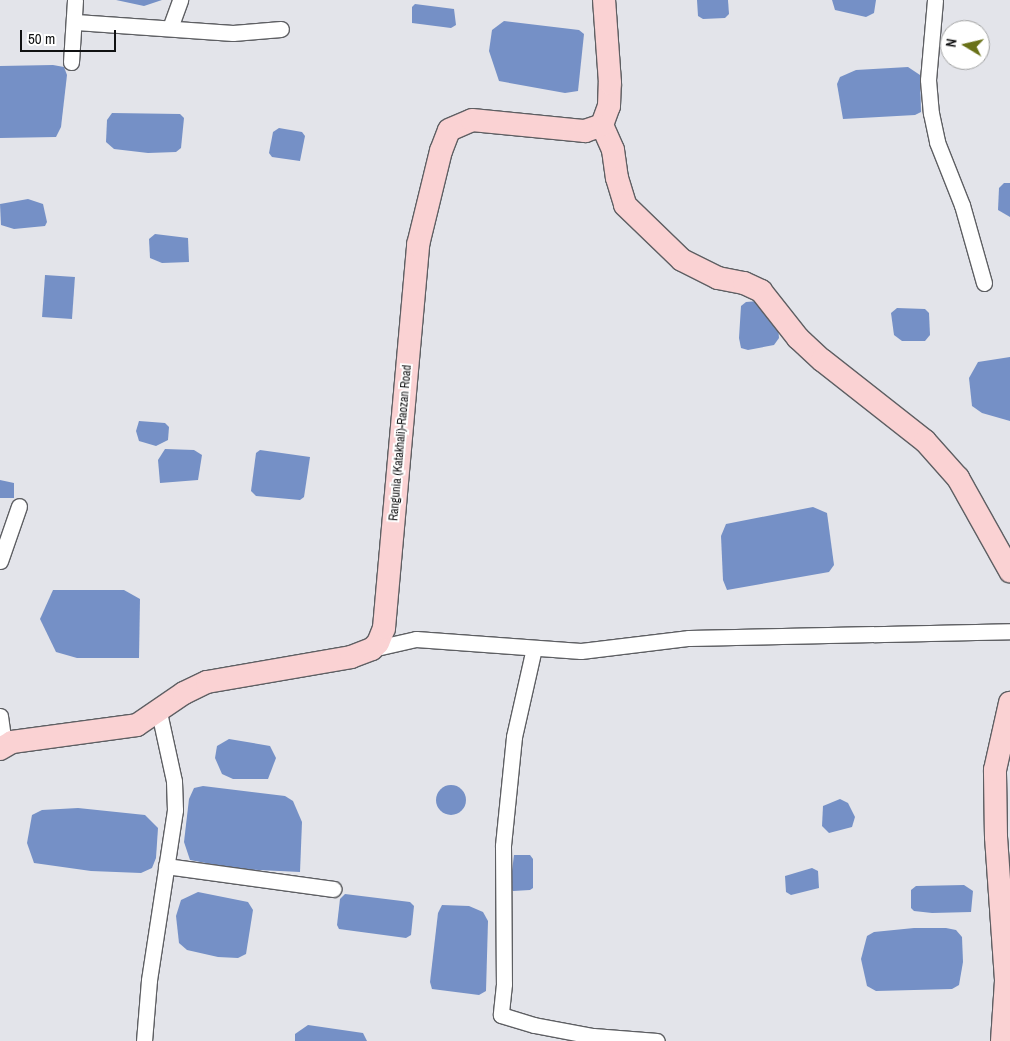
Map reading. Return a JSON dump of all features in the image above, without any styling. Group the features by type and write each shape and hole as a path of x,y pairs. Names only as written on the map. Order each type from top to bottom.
{"main road":[{"path":"604,0 610,82 609,106 602,125 613,150 617,178 625,205 682,260 718,278 744,283 761,291 798,338 822,360 925,441 958,478 1010,571"},
{"name":"Rangunia (Katakhali)-Raozan Road","path":"372,650 384,628 418,245 449,130 461,122 472,120 585,131 602,125"},
{"path":"2,747 131,727 147,721 184,693 207,682 351,657 372,650"},
{"path":"1002,1041 1006,980 996,836 995,770 1010,703"}],"street":[{"path":"71,62 76,22 75,0"},
{"path":"170,28 180,0"},
{"path":"935,0 928,80 931,113 937,142 962,205 984,283"},
{"path":"76,22 233,33 281,29"},
{"path":"0,561 19,506"},
{"path":"372,650 416,639 581,651 689,638 1010,631"},
{"path":"534,648 514,737 503,846 504,984 501,1015 534,1025 594,1036 657,1041"},
{"path":"144,1041 175,801 159,712"},
{"path":"0,716 2,747"},
{"path":"166,866 333,889"}],"water":[{"path":"116,0 162,0 144,6"},
{"path":"697,0 728,0 729,14 725,18 703,19 698,16"},
{"path":"832,0 876,0 874,13 866,17 835,10"},
{"path":"415,4 454,9 456,25 451,28 412,23 412,7"},
{"path":"504,21 579,30 584,34 578,91 565,93 499,81 489,51 492,30"},
{"path":"53,65 64,67 67,75 61,127 56,137 0,138 0,66"},
{"path":"908,67 920,75 921,112 915,115 843,119 837,84 840,77 856,70"},
{"path":"112,113 180,114 184,118 181,148 176,152 148,153 114,149 106,142 107,120"},
{"path":"279,128 302,132 305,136 300,161 272,157 269,153 273,132"},
{"path":"1004,183 1010,183 1010,217 998,210 999,188"},
{"path":"28,199 43,204 47,222 45,226 14,229 1,225 0,204"},
{"path":"155,234 188,238 189,262 162,263 150,258 149,239"},
{"path":"45,275 75,277 72,319 42,317"},
{"path":"758,301 778,326 779,338 774,345 748,350 741,348 739,338 741,306 746,302"},
{"path":"897,308 925,309 929,313 930,335 925,341 902,341 894,335 891,313"},
{"path":"1010,357 1010,421 982,413 972,406 969,378 978,362"},
{"path":"139,421 165,423 169,427 168,440 156,446 139,441 136,431"},
{"path":"165,449 194,450 202,455 198,480 160,483 158,460"},
{"path":"260,450 310,457 304,497 300,500 256,496 251,491 256,453"},
{"path":"0,480 14,483 14,498 0,498"},
{"path":"813,507 827,513 834,565 829,572 727,590 723,580 721,536 726,524"},
{"path":"53,590 124,590 140,599 139,658 77,658 56,652 40,619"},
{"path":"229,739 270,746 276,758 268,779 233,779 222,774 215,758 217,746"},
{"path":"451,785 462,789 466,800 462,811 451,815 440,811 436,800 440,789"},
{"path":"203,786 285,796 293,801 302,822 300,872 237,869 190,860 184,842 189,799 194,788"},
{"path":"840,799 848,803 855,817 852,827 829,833 822,826 823,806"},
{"path":"78,808 145,815 158,828 156,858 152,868 141,873 91,871 34,863 27,843 32,815 42,810"},
{"path":"514,855 530,855 533,859 533,888 530,890 513,891 510,887"},
{"path":"812,868 818,871 819,888 791,895 786,892 785,876"},
{"path":"964,885 973,891 971,912 932,913 914,911 911,908 911,890 916,886"},
{"path":"198,892 248,902 253,910 246,954 238,958 218,957 187,950 179,943 176,916 181,900"},
{"path":"345,894 410,902 414,906 411,935 406,938 339,929 337,925 340,899"},
{"path":"442,905 469,906 483,912 488,921 486,991 479,995 432,989 430,982 438,913"},
{"path":"914,928 946,928 956,930 962,937 963,962 959,985 952,989 876,991 867,986 861,959 867,936 874,932"},
{"path":"308,1025 363,1033 367,1041 295,1041 295,1034"}]}
